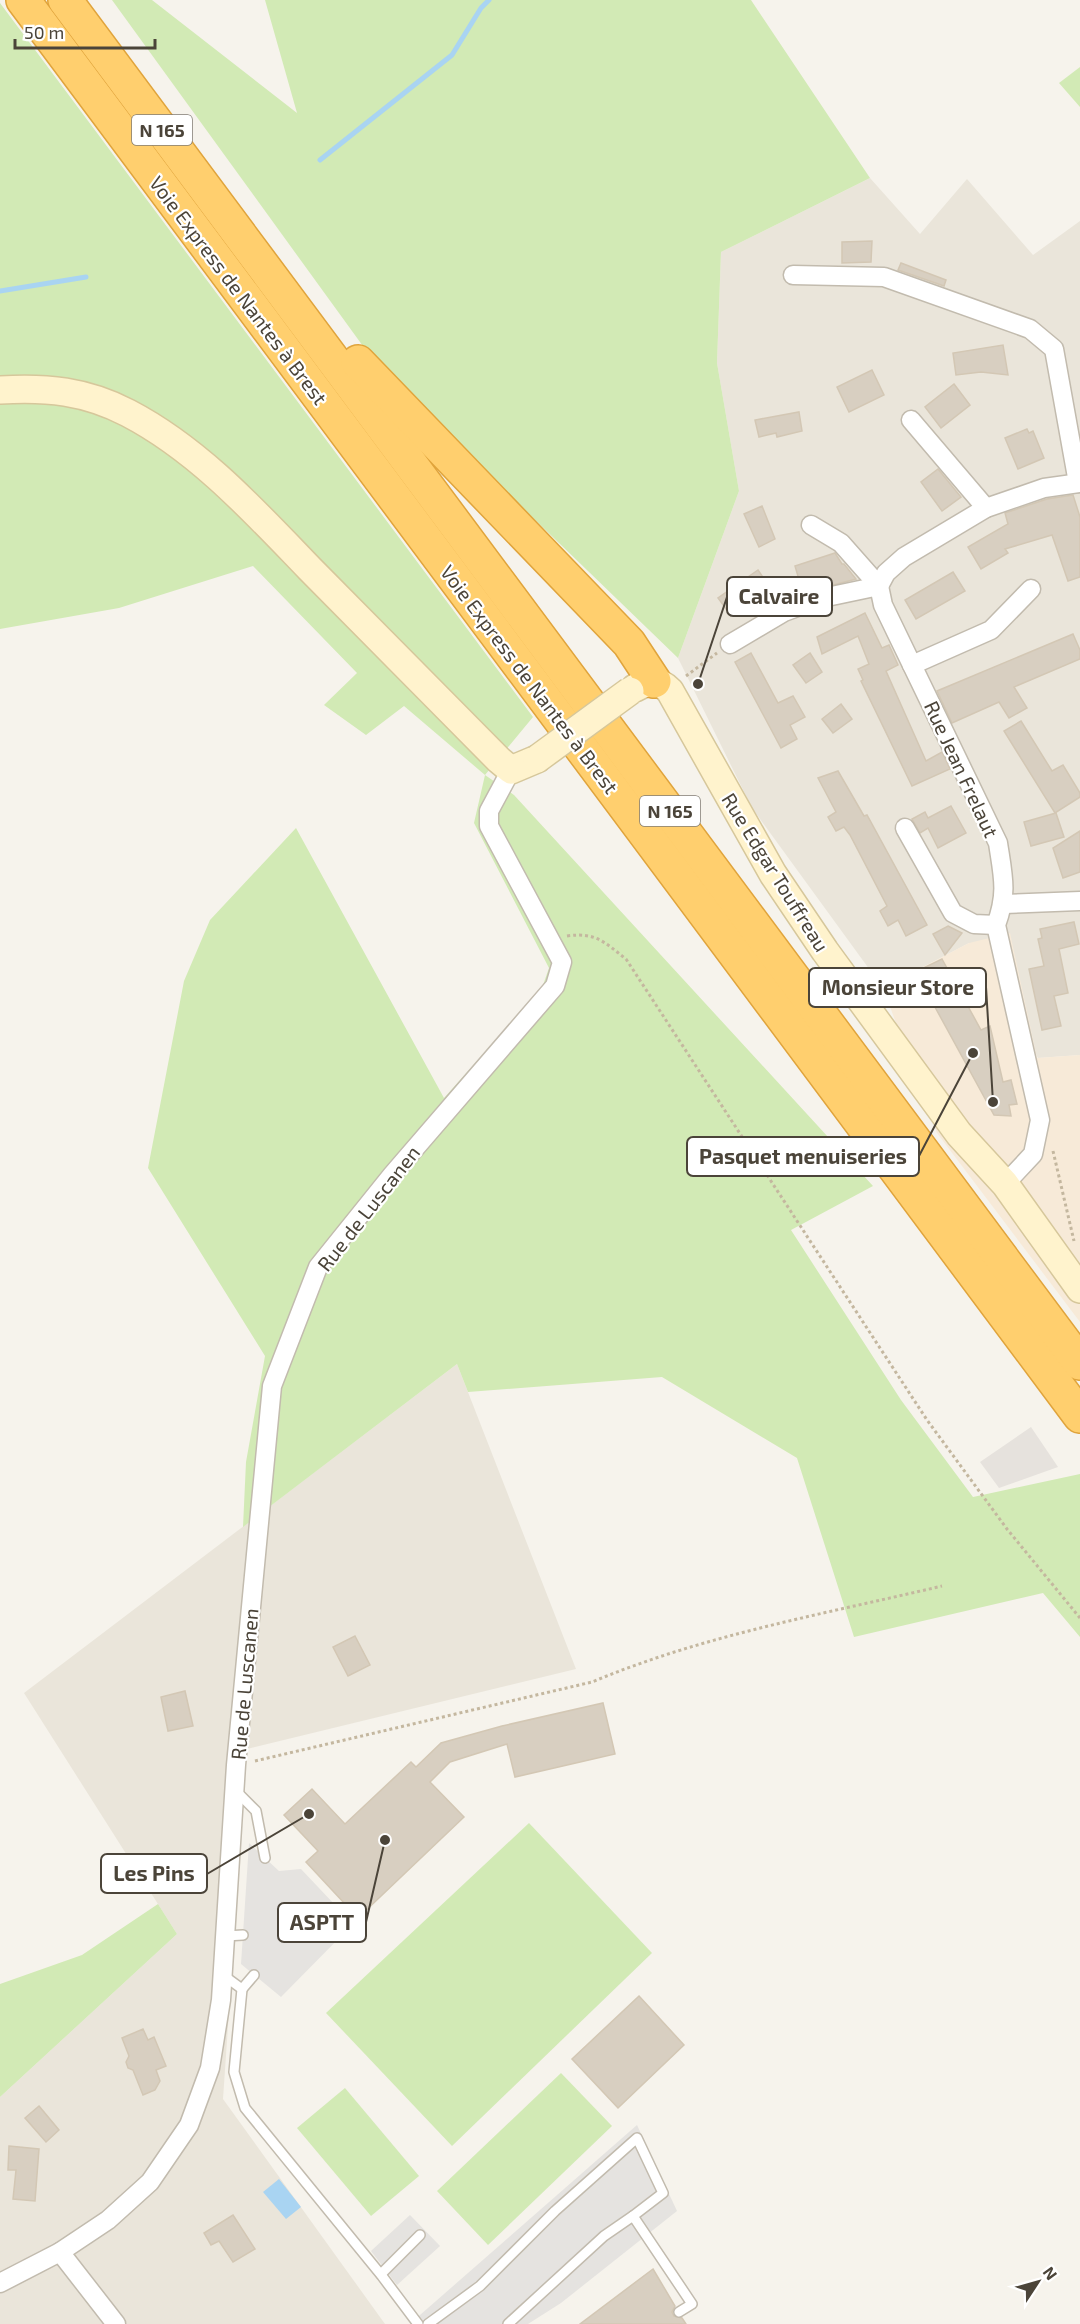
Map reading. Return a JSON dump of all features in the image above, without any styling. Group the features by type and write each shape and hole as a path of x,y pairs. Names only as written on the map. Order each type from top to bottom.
{"highway":[{"name":"Voie Express de Nantes à Brest","path":"23,0 1080,1416"},
{"name":"Voie Express de Nantes à Brest","path":"65,0 1080,1363"},
{"path":"259,259 292,280 353,358 629,643 650,686"}],"street":[{"path":"730,644 784,612 822,598 879,586 886,573 904,557 986,508 1044,488 1079,483 1054,349 1030,329 884,278 793,275"},
{"path":"0,390 54,389 94,399 128,413 187,451 239,496 511,770 537,759 650,686"},
{"path":"911,420 986,508"},
{"name":"Rue Jean Frelaut","path":"811,525 841,543 879,586 883,605 998,843 1004,878 1004,904 996,925"},
{"path":"912,665 991,630 1031,589"},
{"name":"Rue Edgar Touffreau","path":"650,686 825,951 959,1134 1005,1184 1080,1289"},
{"name":"Rue de Luscanen","path":"0,2283 60,2252 108,2220 150,2182 189,2126 210,2068 223,1976 234,1935 234,1789 272,1386 318,1267 392,1174 555,986 562,962 489,826 489,811 511,770"},
{"path":"905,828 953,913 974,924 996,925 1040,1120 1033,1154 1005,1184"},
{"path":"1004,904 1080,901"},
{"path":"60,2252 116,2324"}],"lane":[{"path":"234,1789 255,1810 265,1858"},
{"path":"254,1975 242,1989 234,2072 245,2108 381,2274 418,2324"},
{"path":"223,1976 242,1989"},
{"path":"428,2324 480,2286 555,2211 636,2138 663,2193 604,2236 508,2324"},
{"path":"633,2216 692,2304 679,2312"},
{"path":"381,2274 420,2235"}],"path":[{"path":"650,686 681,680 730,644"},
{"path":"550,939 584,933 600,938 626,959 927,1420 1007,1529 1080,1618"},
{"path":"1040,1120 1053,1148 1074,1243"},
{"path":"236,1765 592,1682 634,1664 703,1642 942,1586"}],"shaded area":[{"path":"870,178 920,234 967,179 1033,255 1080,221 1080,1055 1038,1058 969,943 883,988 752,808 678,658 739,491 717,363 721,252"},
{"path":"1010,933 1037,1058 1080,1055 1080,1322 937,1133 883,988 969,943"},
{"path":"457,1364 576,1669 247,1749 223,2099 385,2324 0,2324 0,2097 177,1934 24,1693"},
{"path":"1031,1427 1058,1467 999,1488 980,1462"},
{"path":"249,1843 279,1871 301,1869 353,1924 281,1997 241,1964"},
{"path":"637,2125 677,2211 561,2303 528,2324 413,2324 412,2322"},
{"path":"410,2215 440,2246 397,2285 371,2251"}],"green space":[{"path":"112,0 152,0 297,113 265,0 751,0 870,178 721,252 717,363 739,491 678,658 381,371"},
{"path":"0,3 533,717 485,775 404,706 366,735 324,705 357,673 253,566 119,608 0,629"},
{"path":"1080,67 1080,107 1059,83"},
{"path":"485,775 514,795 873,1186 791,1230 901,1400 973,1497 1080,1474 1080,1637 1043,1593 854,1637 797,1458 662,1377 468,1392 457,1364 243,1527 246,1462 265,1356 148,1168 184,981 210,920 296,828 444,1098 542,988 549,968 474,823"},
{"path":"529,1823 652,1953 452,2146 326,2013"},
{"path":"158,1904 177,1934 0,2097 0,1984 82,1955"},
{"path":"561,2073 612,2126 488,2245 437,2191"},
{"path":"345,2088 419,2176 371,2216 297,2128"}],"water":[{"path":"279,2179 301,2207 286,2219 263,2192"}],"building":[{"path":"872,241 871,262 842,263 842,242"},
{"path":"901,263 946,280 944,286 898,270"},
{"path":"1003,345 1008,375 981,372 956,375 953,353"},
{"path":"872,370 884,395 849,412 837,387"},
{"path":"954,384 970,405 941,428 925,407"},
{"path":"799,412 802,431 777,437 776,433 759,437 755,420"},
{"path":"1027,429 1029,433 1033,431 1044,458 1018,469 1005,438"},
{"path":"938,469 961,497 942,511 921,482"},
{"path":"1073,495 1080,517 1080,577 1068,581 1052,535 1005,549 1008,553 981,569 968,547 1008,524 1005,513 1047,499"},
{"path":"762,506 775,539 759,547 744,514"},
{"path":"835,553 856,579 803,593 795,566"},
{"path":"758,570 771,589 731,616 718,598"},
{"path":"953,572 965,591 916,619 905,600"},
{"path":"865,613 882,648 889,645 898,665 886,671 926,761 942,752 950,769 912,786 861,681 863,680 858,669 869,664 858,636 822,654 817,637"},
{"path":"1073,634 1080,650 1080,659 1014,687 1027,708 1009,718 999,702 952,723 937,691"},
{"path":"751,653 778,703 793,696 805,717 790,725 797,739 781,748 735,662"},
{"path":"810,653 822,672 806,683 793,665"},
{"path":"841,704 852,719 833,733 822,719"},
{"path":"1021,721 1052,771 1063,765 1080,793 1080,797 1055,813 1004,731"},
{"path":"838,771 864,816 867,815 927,925 906,936 898,920 888,926 880,911 887,906 850,835 844,827 836,831 828,817 836,812 818,778"},
{"path":"951,806 966,833 938,848 928,828 920,833 912,819 925,812 928,818"},
{"path":"1056,813 1064,837 1031,846 1024,822"},
{"path":"1080,831 1080,872 1063,878 1053,848"},
{"path":"1074,922 1079,944 1059,949 1068,993 1054,996 1061,1026 1042,1030 1029,969 1044,966 1038,939 1042,938 1040,929"},
{"path":"948,926 962,933 945,955 933,934"},
{"path":"942,959 981,1030 990,1026 1003,1082 1011,1080 1017,1104 1009,1105 1011,1116 994,1115 924,987 922,988 913,973"},
{"path":"355,1636 370,1665 348,1676 333,1647"},
{"path":"185,1691 193,1726 168,1731 161,1697"},
{"path":"603,1703 615,1754 515,1777 507,1744 450,1762 430,1782 464,1817 358,1918 306,1862 318,1851 284,1815 312,1789 345,1824 411,1762 416,1767 441,1743 502,1726"},
{"path":"639,1996 684,2045 618,2108 572,2059"},
{"path":"143,2029 148,2040 154,2037 166,2066 156,2070 160,2081 155,2090 143,2095 133,2070 128,2068 126,2062 129,2056 122,2038"},
{"path":"39,2106 59,2130 46,2142 25,2118"},
{"path":"9,2146 39,2149 35,2201 13,2199 16,2170 8,2170"},
{"path":"233,2215 255,2249 233,2262 219,2241 211,2245 204,2233"},
{"path":"653,2269 675,2306 672,2312 674,2316 682,2318 686,2324 580,2324"}],"waterway":[{"path":"320,160 452,55 481,8 489,0"},
{"path":"0,291 86,277"}],"place":[{"name":"Calvaire","path":"698,684"},
{"name":"Pasquet menuiseries","path":"973,1053"},
{"name":"Monsieur Store","path":"993,1102"},
{"name":"Les Pins","path":"309,1814"},
{"name":"ASPTT","path":"385,1840"}]}
